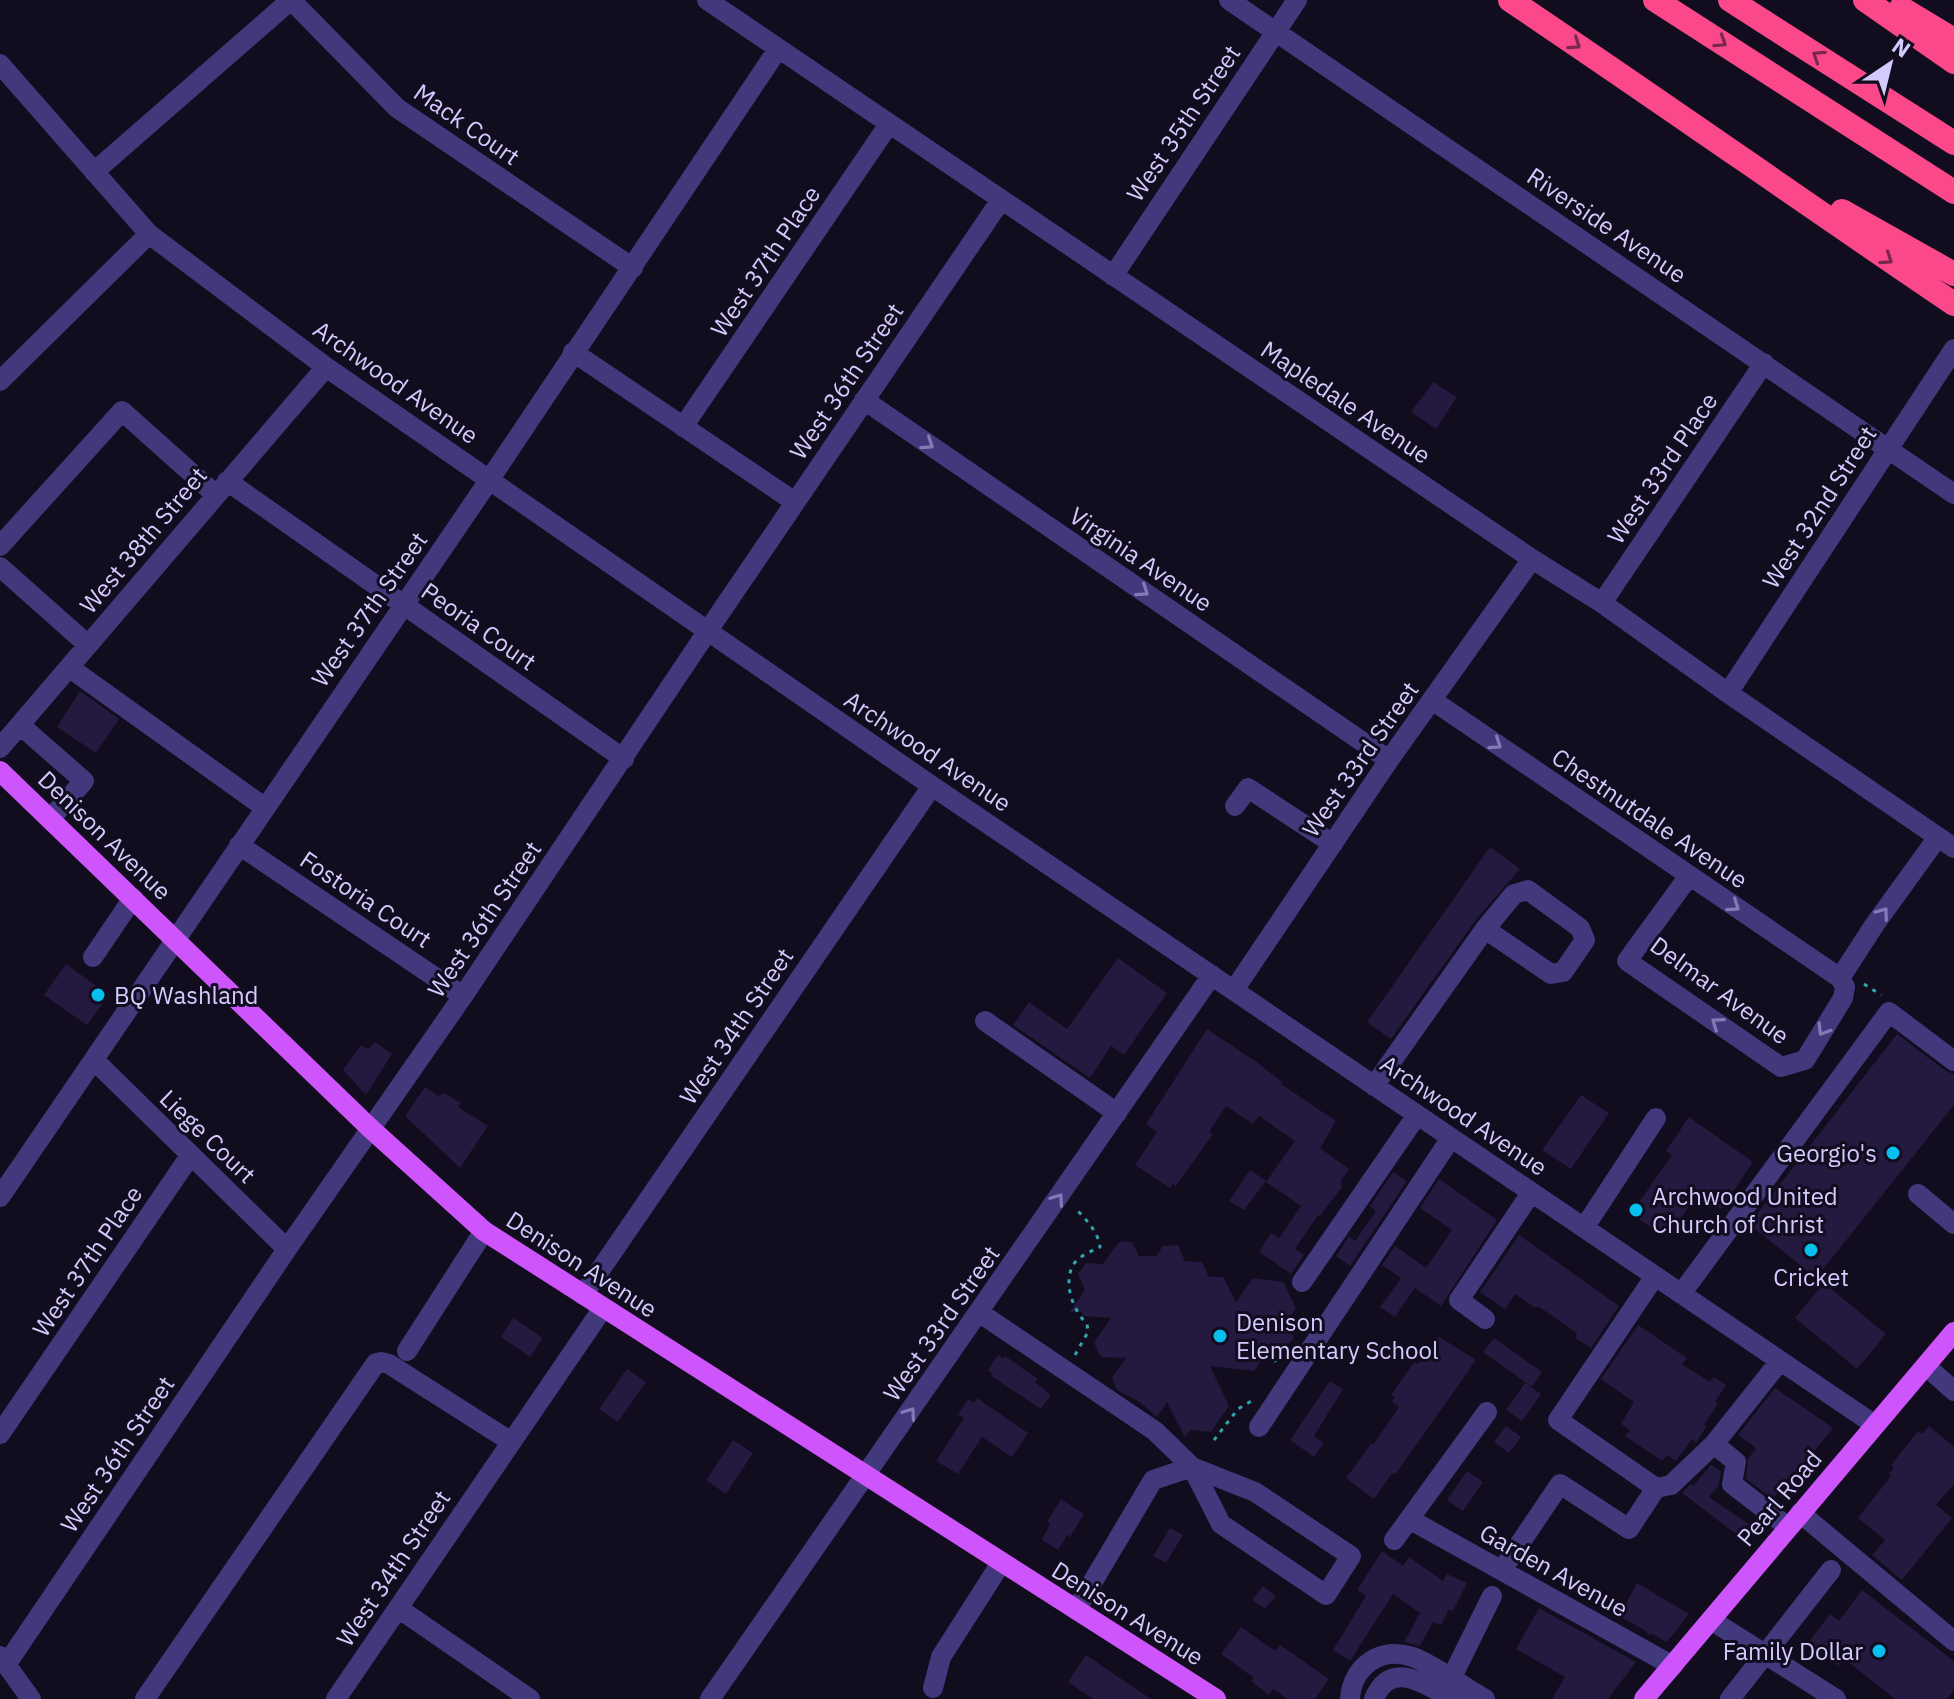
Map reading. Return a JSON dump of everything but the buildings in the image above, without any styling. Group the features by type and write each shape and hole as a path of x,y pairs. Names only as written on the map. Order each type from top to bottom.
{"highway":[{"path":"1510,0 1709,133 1808,206 1954,304"},
{"path":"1655,0 1954,192"},
{"path":"1730,0 1954,143"},
{"path":"1865,0 1954,62"},
{"path":"1888,0 1954,40"},
{"path":"1709,133 1954,274"}],"main road":[{"name":"Denison Avenue","path":"1,773 370,1128 484,1231 1210,1697"},
{"name":"Pearl Road","path":"1644,1699 1953,1334"}],"street":[{"path":"94,172 291,0"},
{"name":"Mack Court","path":"291,0 397,108 633,268"},
{"name":"Mapledale Avenue","path":"707,0 1532,559 1602,603 1946,842"},
{"name":"Riverside Avenue","path":"1229,0 1954,494"},
{"name":"West 35th Street","path":"1113,276 1297,0"},
{"name":"West 37th Street","path":"0,1197 633,268 778,49"},
{"name":"Archwood Avenue","path":"0,64 149,234 326,367 932,786 1875,1425"},
{"name":"West 37th Place","path":"683,427 889,124"},
{"name":"West 36th Street","path":"3,1660 463,996 1001,200"},
{"path":"0,381 149,234"},
{"name":"West 32nd Street","path":"1728,693 1954,349"},
{"path":"573,352 795,502"},
{"name":"West 33rd Place","path":"1602,603 1764,363"},
{"name":"West 38th Street","path":"0,748 326,367"},
{"name":"Virginia Avenue","path":"864,400 1389,760"},
{"name":"Peoria Court","path":"0,546 122,411 221,488 403,604 624,759"},
{"name":"West 33rd Street","path":"1234,990 1389,760 1532,559"},
{"path":"0,567 88,645"},
{"path":"70,668 264,807"},
{"name":"Chestnutdale Avenue","path":"1432,700 1840,978"},
{"path":"20,725 84,781 50,819"},
{"name":"West 34th Street","path":"583,1295 932,786"},
{"path":"1235,806 1248,788 1333,844"},
{"path":"1840,978 1875,924 1946,842"},
{"name":"Fostoria Court","path":"239,845 463,996"},
{"name":"Delmar Avenue","path":"1689,876 1627,961 1781,1067 1805,1060 1843,998 1845,987 1840,978"},
{"path":"1374,1086 1485,929 1514,894 1528,890 1580,928 1585,940 1563,972 1551,974 1485,929"},
{"path":"93,957 133,898"},
{"name":"West 33rd Street","path":"710,1699 1212,975"},
{"path":"1681,1294 1889,1012 1954,1061"},
{"path":"985,1021 1117,1113"},
{"name":"Liege Court","path":"94,1060 287,1249"},
{"path":"1302,1282 1417,1115"},
{"path":"1584,1228 1656,1118"},
{"path":"1259,1427 1451,1138"},
{"name":"West 37th Place","path":"0,1434 190,1156"},
{"path":"1485,1319 1459,1300 1531,1193"},
{"path":"1918,1194 1954,1224"},
{"path":"407,1351 484,1231"},
{"path":"1655,1276 1558,1420 1656,1488"},
{"name":"West 34th Street","path":"336,1699 603,1308"},
{"path":"980,1313 1155,1431 1192,1467 1221,1524 1326,1595 1351,1556 1255,1492 1192,1467 1153,1480 1076,1610"},
{"path":"1502,1570 1560,1484 1629,1529 1656,1488 1671,1485 1714,1444 1780,1361"},
{"path":"145,1699 376,1363 389,1364 510,1441"},
{"path":"1926,1366 1954,1391"},
{"path":"1394,1540 1487,1412"},
{"path":"1714,1444 1736,1462 1732,1484 1794,1520 1954,1641"},
{"name":"Garden Avenue","path":"1409,1519 1673,1666"},
{"path":"933,1688 941,1657 1001,1563"},
{"path":"1730,1699 1831,1570"},
{"path":"1469,1692 1492,1596"},
{"path":"398,1608 530,1699"},
{"path":"1711,1620 1836,1699"},
{"path":"1350,1699 1362,1665 1381,1656 1412,1657 1469,1692"},
{"path":"3,1660 31,1699"},
{"path":"1365,1699 1365,1681 1372,1673 1383,1667 1403,1665 1469,1692"},
{"path":"1374,1699 1377,1691 1395,1677 1410,1676 1452,1699 1469,1692"}],"path":[{"path":"1071,1362 1088,1332 1087,1324 1070,1299 1073,1265 1100,1247 1093,1228 1078,1211"},
{"path":"1271,1349 1276,1364 1273,1373"},
{"path":"1214,1440 1238,1409 1261,1396"}],"place":[{"name":"BQ Washland","path":"98,995"},
{"name":"Georgio's","path":"1893,1153"},
{"name":"Archwood United Church of Christ","path":"1636,1210"},
{"name":"Cricket","path":"1811,1250"},
{"name":"Denison Elementary School","path":"1220,1336"},
{"name":"Family Dollar","path":"1879,1651"}]}
